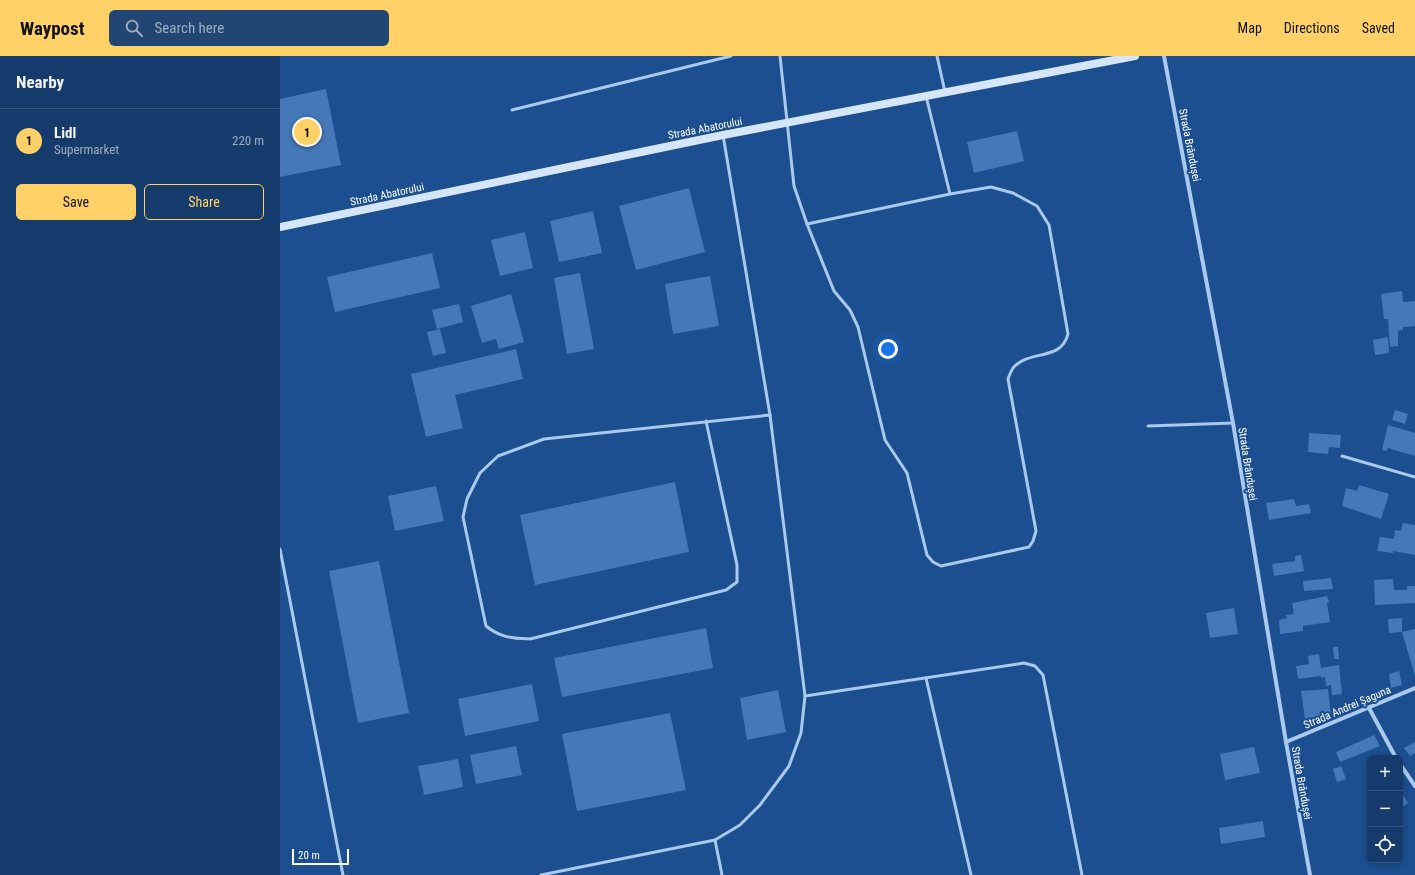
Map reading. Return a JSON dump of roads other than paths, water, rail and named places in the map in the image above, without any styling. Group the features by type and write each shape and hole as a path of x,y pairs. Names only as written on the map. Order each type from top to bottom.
{"street":[{"name":"Strada Abatorului","path":"280,227 723,135 1135,56"},
{"name":"Strada Brândușei","path":"1164,56 1233,423 1286,742 1310,875"},
{"name":"Strada Andrei Șaguna","path":"1286,742 1415,688"},
{"path":"1369,708 1394,755"},
{"path":"1403,768 1415,786"}],"lane":[{"path":"512,110 731,56"},
{"path":"780,56 786,124 794,186 807,224 834,290 850,310 858,327 885,440 907,473 927,555 933,562 941,566 1029,547 1033,541 1036,531 1008,379 1013,368 1021,362 1061,349 1066,343 1068,334 1049,225 1037,206 1013,193 991,187 950,194 807,224"},
{"path":"938,56 945,92"},
{"path":"926,96 950,194"},
{"path":"541,875 715,840 740,826 760,805 789,766 801,733 805,696 770,414 723,135"},
{"path":"706,421 737,565 737,582 726,590 530,639 512,638 496,634 486,626 463,517 467,499 480,472 498,456 544,439 706,421 770,414"},
{"path":"1148,426 1233,423"},
{"path":"1342,456 1415,477"},
{"path":"280,549 343,875"},
{"path":"805,696 1024,663 1035,666 1044,675 1082,875"},
{"path":"926,678 971,875"},
{"path":"715,840 722,875"}],"place":[{"name":"Lidl","path":"307,132"}]}
